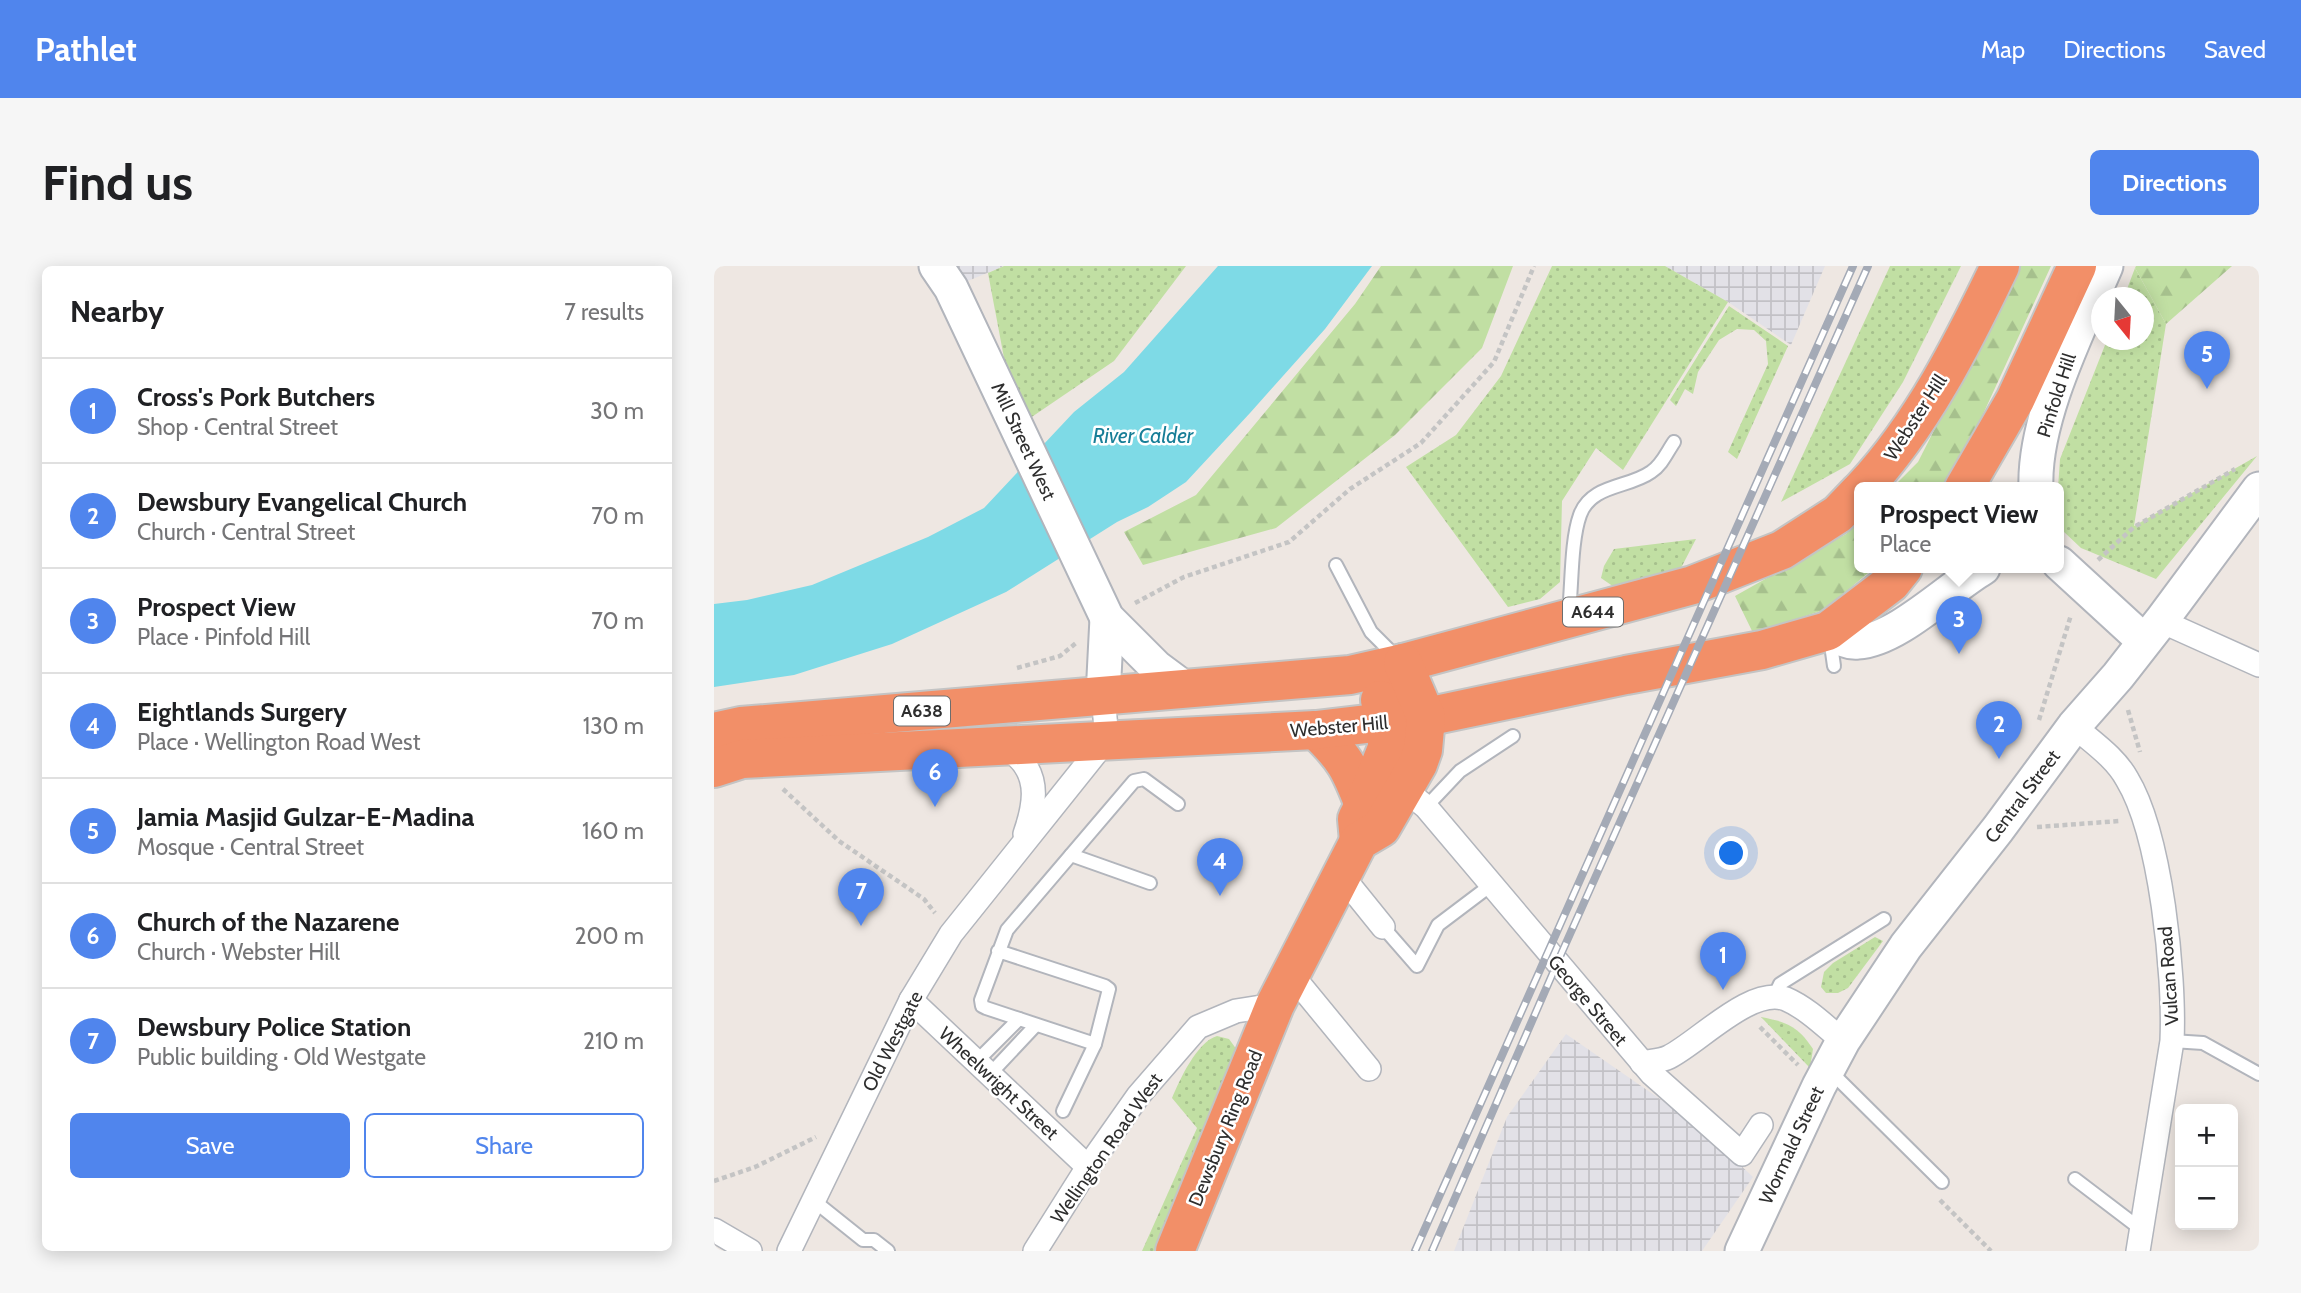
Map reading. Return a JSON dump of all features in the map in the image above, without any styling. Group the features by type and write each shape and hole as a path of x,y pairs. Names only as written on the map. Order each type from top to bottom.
{"highway":[{"name":"Webster Hill","path":"1869,482 1890,460 1962,344 2000,266"},
{"path":"1967,482 2015,400 2077,266"},
{"name":"Webster Hill","path":"728,746 1103,696 1350,675 1377,654 1493,639 1693,585 1782,550 1838,514 1854,497"},
{"name":"Webster Hill","path":"728,746 997,746 1317,730 1426,717 1626,674 1762,650 1831,648 1899,573"},
{"path":"1362,823 1381,828 1415,798 1426,717 1377,654"},
{"path":"1283,990 1341,875 1387,748 1387,722 1377,654"},
{"path":"1317,730 1340,754 1351,771 1362,823"},
{"name":"Dewsbury Ring Road","path":"1175,1251 1283,990"}],"street":[{"name":"Mill Street West","path":"936,266 951,288 1107,618 1156,667 1187,690"},
{"name":"Pinfold Hill","path":"2036,482 2039,448 2052,400 2106,266"},
{"name":"Central Street","path":"1830,1065 1906,946 2074,726 2153,631 2252,476"},
{"path":"1831,648 1840,639 1856,642 1891,632 1976,573"},
{"path":"2070,573 2153,631 2259,665"},
{"name":"Mill Street West","path":"1103,696 1107,618"},
{"path":"1103,696 1107,739"},
{"name":"Vulcan Road","path":"2074,726 2110,757 2126,776 2139,801 2156,866 2168,943 2174,1015 2172,1041 2140,1241"},
{"name":"Old Westgate","path":"789,1251 911,1000 951,934 1107,739"},
{"name":"Old Westgate","path":"997,746 1017,756 1028,772 1035,794 1021,847"},
{"name":"George Street","path":"1415,798 1491,885 1646,1075 1742,1154 1761,1125"},
{"path":"1341,875 1383,927"},
{"path":"1283,990 1369,1069"},
{"name":"Wellington Road West","path":"1035,1251 1088,1167 1138,1096 1198,1027 1283,990"},
{"path":"1646,1075 1741,1007 1759,999 1784,998 1802,1009 1830,1065"},
{"name":"Wheelwright Street","path":"911,1000 1088,1167"},
{"name":"Wormald Street","path":"1742,1251 1830,1065"},
{"path":"714,1230 751,1251"}],"lane":[{"path":"1569,619 1580,514 1597,494 1650,474 1674,442"},
{"path":"1336,565 1377,654"},
{"path":"1415,798 1513,736"},
{"path":"1095,1044 982,1006 981,1000 1007,930 1135,781 1144,779 1178,804"},
{"path":"1071,855 1150,883"},
{"path":"1383,927 1417,966 1438,925 1491,885"},
{"path":"1773,999 1780,984 1884,919"},
{"path":"998,951 1110,989 1095,1044 1063,1111"},
{"path":"983,1068 1019,1020"},
{"path":"983,1068 1036,1025"},
{"path":"2172,1041 2203,1044 2259,1074"},
{"path":"1830,1065 1942,1182"},
{"path":"2075,1179 2140,1241"},
{"path":"813,1200 863,1240 874,1240 888,1251"}],"path":[{"path":"1107,618 1184,577 1289,542 1350,489 1421,443 1494,362 1534,266"},
{"path":"2038,722 2070,573 2101,556 2134,527 2252,476"},
{"path":"781,788 839,841 924,899 951,934"},
{"path":"1997,829 2144,820"},
{"path":"1741,1007 1830,1065"},
{"path":"714,1181 755,1167 821,1135"},
{"path":"1942,1182 1936,1189 1939,1199 1991,1251"}],"shaded area":[{"path":"936,266 1004,266 951,288"},
{"path":"1665,266 1825,266 1791,345 1728,302"},
{"path":"1566,1034 1699,1126 1753,1177 1702,1251 1454,1251 1507,1117"}],"green space":[{"path":"1004,266 1186,266 1114,361 1017,427 988,273"},
{"path":"1381,266 1513,266 1482,348 1395,435 1276,528 1143,565 1124,532 1196,495 1355,304"},
{"path":"1552,266 1665,266 1728,302 1623,470 1596,448 1562,501 1560,582 1540,599 1508,607 1406,467 1456,435 1501,376"},
{"path":"1890,266 1961,266 1903,382 1850,464 1781,502"},
{"path":"2017,266 2051,266 1962,460 1946,482 1898,482 1918,462"},
{"path":"2232,266 2166,324 2154,302 2154,287 2146,287 2135,268"},
{"path":"2135,268 2146,287 2128,287"},
{"path":"2154,302 2166,324 2134,526 2257,456 2156,579 2081,548 2064,532 2064,482 2058,482 2060,459 2103,350 2154,350"},
{"path":"1729,306 1788,346 1737,459 1728,452 1768,364 1766,341 1754,330 1737,329 1719,340 1698,372 1693,394 1685,389 1676,406 1670,400"},
{"path":"1854,526 1854,573 1868,573 1824,610 1753,633 1735,596 1846,534"},
{"path":"1696,539 1681,568 1614,587 1601,578 1604,566 1614,549"},
{"path":"1875,937 1883,941 1848,988 1838,993 1826,993 1821,987 1824,972 1833,963"},
{"path":"1761,1017 1785,1023 1802,1035 1813,1049 1810,1068"},
{"path":"1217,1036 1229,1039 1237,1050 1159,1251 1142,1251 1197,1128 1172,1098 1196,1053"}],"water":[{"name":"River Calder","path":"1218,266 1372,266 1325,329 1186,482 1148,507 1117,522 1006,592 892,644 794,675 714,687 714,604 747,600 812,585 928,537 984,508 1074,412 1124,372"}],"railway":[{"path":"1415,1251 1853,266"},
{"path":"1432,1251 1562,952 1868,266"}],"place":[{"name":"Jamia Masjid Gulzar-E-Madina","path":"2207,389"},
{"name":"Prospect View","path":"1959,654"},
{"name":"Dewsbury Evangelical Church","path":"1999,759"},
{"name":"Church of the Nazarene","path":"935,807"},
{"name":"Eightlands Surgery","path":"1220,896"},
{"name":"Dewsbury Police Station","path":"861,926"},
{"name":"Cross's Pork Butchers","path":"1723,990"}]}
